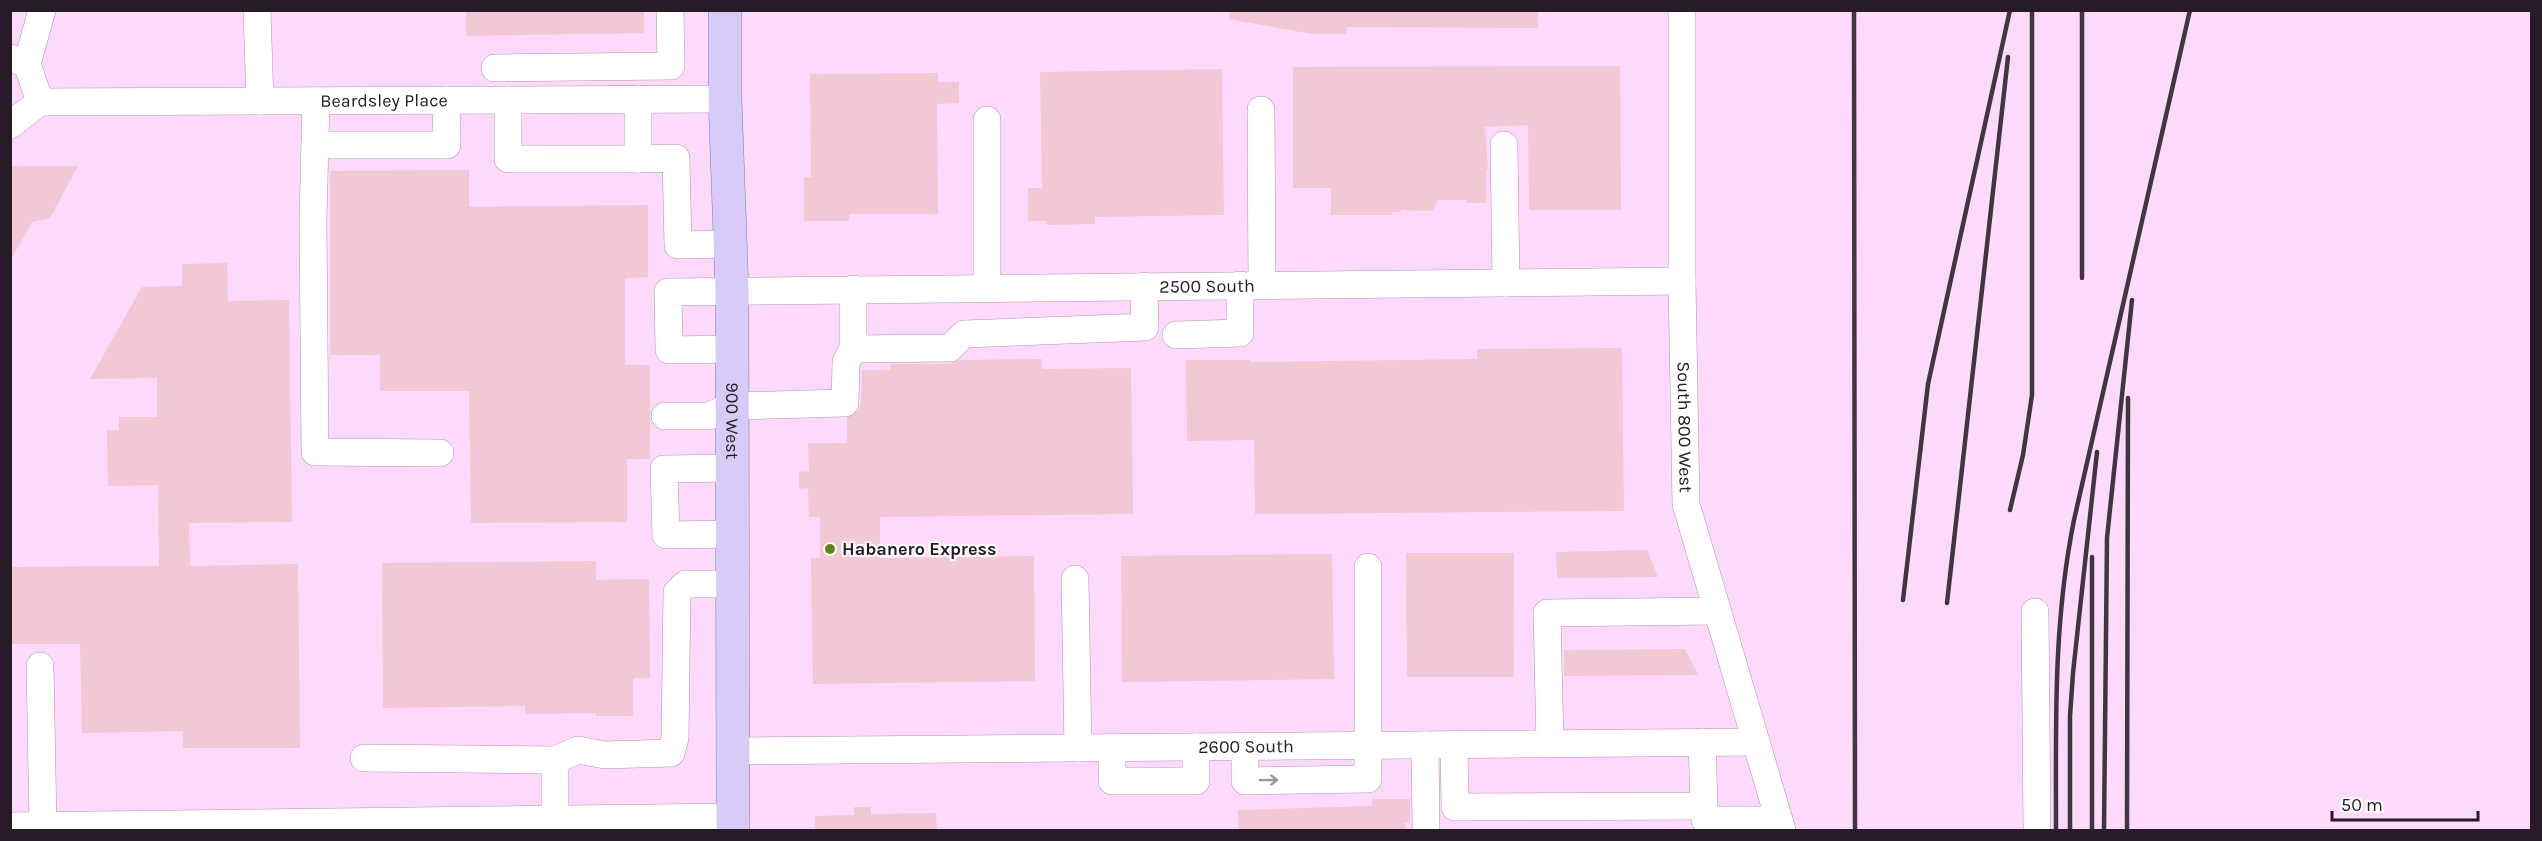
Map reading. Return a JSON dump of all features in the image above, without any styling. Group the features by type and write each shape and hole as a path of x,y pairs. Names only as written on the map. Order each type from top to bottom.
{"main road":[{"name":"900 West","path":"725,10 725,99 732,291 733,824"}],"street":[{"path":"10,125 40,102 19,61 42,10"},
{"path":"257,10 260,101"},
{"path":"495,68 671,66 670,10"},
{"name":"South 800 West","path":"1682,10 1682,281 1686,504 1780,825"},
{"path":"638,99 638,159"},
{"name":"Beardsley Place","path":"40,102 725,99"},
{"path":"315,146 447,145 446,100"},
{"path":"508,100 508,159 676,158 678,245 730,244"},
{"path":"316,101 313,221 315,452 440,453"},
{"path":"1176,335 1240,333 1251,285 1261,110"},
{"path":"987,120 987,288"},
{"path":"1504,145 1506,283"},
{"name":"2500 South","path":"732,349 669,350 668,292 1682,281"},
{"path":"853,349 950,348 964,334 1145,327 1144,286"},
{"path":"665,416 709,416 732,406 845,403 846,362 853,349 853,289"},
{"path":"732,468 664,469 666,535 733,534"},
{"path":"1367,745 1368,567"},
{"path":"1075,579 1078,748"},
{"path":"364,758 555,759 578,750 605,755 671,753 675,738 677,592 686,584 732,584"},
{"path":"1550,744 1547,613 1716,611"},
{"path":"2035,612 2037,831"},
{"path":"40,666 43,826"},
{"path":"1702,742 1705,819"},
{"name":"2600 South","path":"734,751 1755,742"},
{"path":"1454,744 1455,807 1705,819 1780,825"},
{"path":"1425,745 1426,831"},
{"path":"555,759 555,819"},
{"path":"10,826 555,819 733,824"}],"shaded area":[{"path":"10,11 2531,11 2531,830 11,830"}],"building":[{"path":"466,10 644,10 644,33 466,36"},
{"path":"1230,10 1538,10 1538,28 1347,27 1347,34 1312,34 1229,19"},
{"path":"1620,66 1621,210 1529,210 1528,125 1485,127 1488,169 1486,169 1486,203 1467,203 1467,200 1438,200 1433,211 1401,210 1401,212 1392,212 1392,215 1331,215 1331,188 1293,188 1293,67"},
{"path":"1222,69 1224,215 1095,217 1095,224 1047,225 1047,221 1028,221 1028,188 1042,188 1040,72"},
{"path":"938,73 938,82 959,82 959,103 937,104 938,214 849,214 849,221 804,221 804,177 811,177 810,74"},
{"path":"10,166 78,166 50,218 32,222 10,261"},
{"path":"469,170 469,207 648,205 648,277 625,278 625,365 650,365 650,459 627,459 627,522 471,523 469,391 380,391 380,355 330,355 330,171"},
{"path":"227,263 228,301 289,300 292,522 189,523 190,566 298,564 300,748 183,748 183,731 82,733 80,644 10,644 10,567 159,566 158,485 108,486 107,430 119,430 119,417 157,417 157,378 90,379 142,287 182,286 182,264"},
{"path":"1622,348 1624,511 1255,514 1254,440 1187,441 1186,360 1251,360 1251,362 1477,359 1477,349"},
{"path":"1042,359 1042,369 1131,368 1133,514 880,517 880,558 1034,556 1035,681 813,684 811,558 820,558 820,517 809,517 808,488 799,489 799,472 809,471 808,443 847,443 847,418 858,411 861,404 862,370 890,370 890,364 950,364 959,360"},
{"path":"1647,550 1658,577 1557,578 1556,552"},
{"path":"1406,553 1514,553 1514,677 1407,677"},
{"path":"1332,554 1334,679 1122,682 1121,556"},
{"path":"596,561 596,580 649,579 650,678 633,678 633,716 596,716 596,713 525,714 525,706 383,708 382,563"},
{"path":"1685,649 1698,675 1564,676 1564,650"},
{"path":"1372,799 1410,799 1410,823 1405,823 1405,831 1239,831 1238,810 1372,806"},
{"path":"854,807 871,807 871,814 936,813 937,831 815,831 815,816 854,815"}],"railway":[{"path":"1854,10 1855,830"},
{"path":"1903,600 1928,384 2010,10"},
{"path":"2010,510 2023,455 2032,395 2032,10"},
{"path":"2082,10 2082,278"},
{"path":"2056,830 2057,675 2067,559 2190,10"},
{"path":"1947,603 2008,57"},
{"path":"2104,830 2107,538 2132,300"},
{"path":"2127,830 2128,398"},
{"path":"2070,830 2070,716 2073,673 2097,452"},
{"path":"2092,557 2092,830"}],"place":[{"name":"Habanero Express","path":"830,549"}]}
